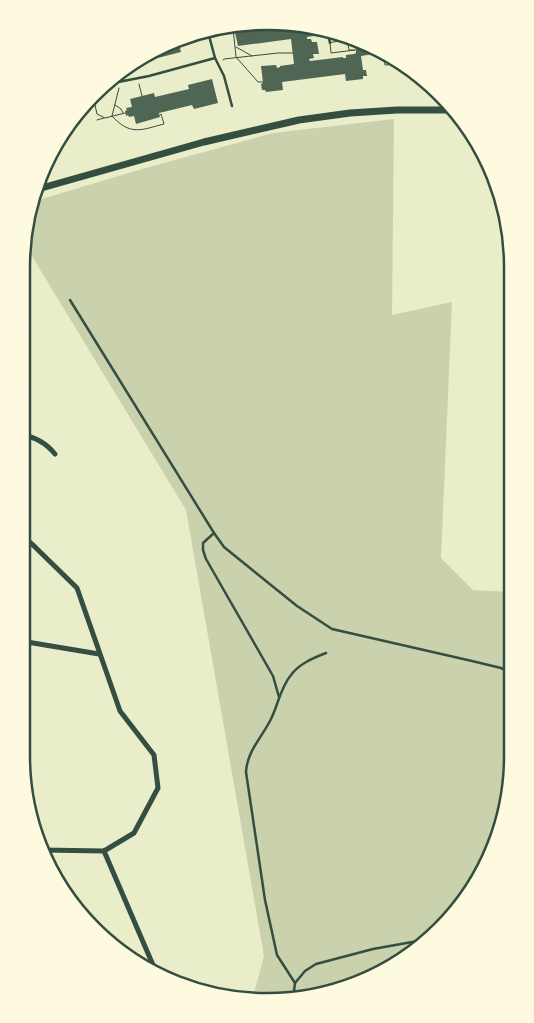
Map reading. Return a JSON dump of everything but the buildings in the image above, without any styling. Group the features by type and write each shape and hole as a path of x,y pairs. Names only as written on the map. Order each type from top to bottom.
{"main road":[{"path":"45,186 204,142 299,120 350,113 397,110 444,110"}],"street":[{"path":"30,436 40,440 55,454"},
{"path":"30,543 77,588 120,711 154,755 158,788 134,833 104,851 49,850"},
{"path":"30,642 99,654"},
{"path":"104,851 152,963"}],"lane":[{"path":"209,37 215,58 224,76 232,106"},
{"path":"329,38 330,43"},
{"path":"120,82 149,76 215,58"},
{"path":"70,300 224,547 297,606 332,629 504,669"},
{"path":"214,532 203,543 206,559 273,676 279,699"},
{"path":"293,991 294,983 276,955 265,900 246,772 251,752 271,720 291,675 312,658 326,653"},
{"path":"294,983 305,971 316,964 373,949 414,942"}],"path":[{"path":"233,33 236,57 258,82 263,82"},
{"path":"338,42 330,43 331,53 355,50 349,50 348,45"},
{"path":"235,47 252,56"},
{"path":"223,60 236,57 293,53"},
{"path":"139,83 142,96"},
{"path":"112,116 119,87"},
{"path":"94,105 97,114 105,118"},
{"path":"97,120 124,113 114,105"},
{"path":"112,116 119,124 136,131 164,124 160,114"}],"green space":[{"path":"394,119 392,315 452,302 441,558 473,590 504,592 504,756 502,787 496,817 486,847 464,888 435,924 399,953 358,975 328,985 298,991 267,993 254,992 264,956 186,510 31,254 32,236 40,199 273,133"}]}
